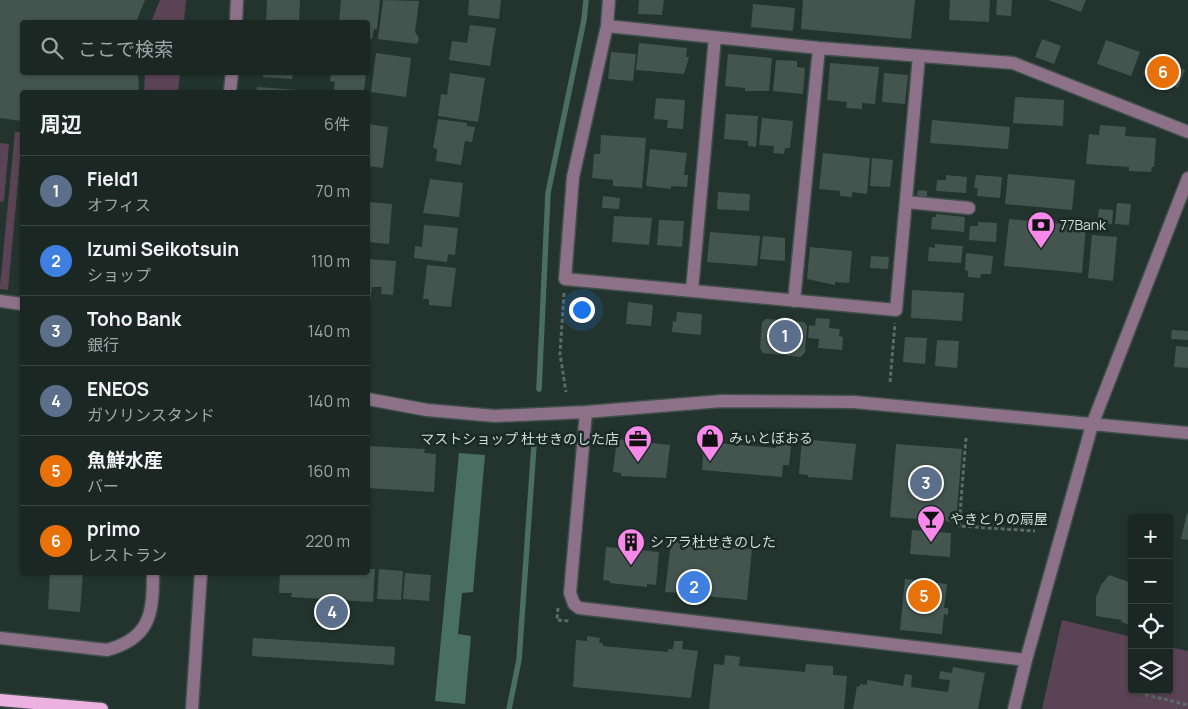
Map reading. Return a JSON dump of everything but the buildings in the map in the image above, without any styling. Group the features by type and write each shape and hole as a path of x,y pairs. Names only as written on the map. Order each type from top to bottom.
{"main road":[{"path":"0,700 102,709"}],"street":[{"path":"236,20 237,0"},
{"path":"609,0 607,26 573,177 565,279 896,310 919,56"},
{"path":"607,26 819,48 1013,63 1188,132"},
{"path":"692,290 715,37"},
{"path":"794,301 819,48"},
{"path":"230,90 232,75"},
{"path":"1014,709 1092,425 1188,178"},
{"path":"906,202 969,208"},
{"path":"0,301 20,304"},
{"path":"370,400 427,410 495,416 586,412 722,401 844,402 1188,434"},
{"path":"586,412 570,593 574,604 579,608 1026,660"},
{"path":"0,638 107,650 124,645 138,636 148,621 153,600 153,575"},
{"path":"192,709 201,575"}],"path":[{"path":"565,279 560,354 566,392"},
{"path":"890,382 896,310"},
{"path":"966,438 958,526 1035,531"},
{"path":"1142,694 1188,705"}],"shaded area":[{"path":"160,0 186,0 184,20 152,20"},
{"path":"145,75 180,75 178,90 144,90"},
{"path":"15,132 20,132 20,160 8,290 0,289"},
{"path":"0,143 9,144 4,201 0,202"},
{"path":"459,453 485,455 473,592 462,593 458,634 471,636 465,704 435,701"},
{"path":"1062,620 1128,636 1128,694 1173,694 1173,648 1188,651 1188,709 1042,709"}],"waterway":[{"path":"539,389 548,193 584,20 586,0"},
{"path":"509,709 519,660 534,445"}],"place":[{"name":"primo","path":"1163,72"},
{"name":"77Bank","path":"1041,249"},
{"name":"Field1","path":"785,336"},
{"name":"みぃとぼおる","path":"710,462"},
{"name":"マストショップ 杜せきのした店","path":"638,463"},
{"name":"Toho Bank","path":"926,483"},
{"name":"やきとりの扇屋","path":"931,543"},
{"name":"シアラ杜せきのした","path":"631,566"},
{"name":"Izumi Seikotsuin","path":"694,587"},
{"name":"魚鮮水産","path":"924,596"},
{"name":"ENEOS","path":"332,612"}]}
